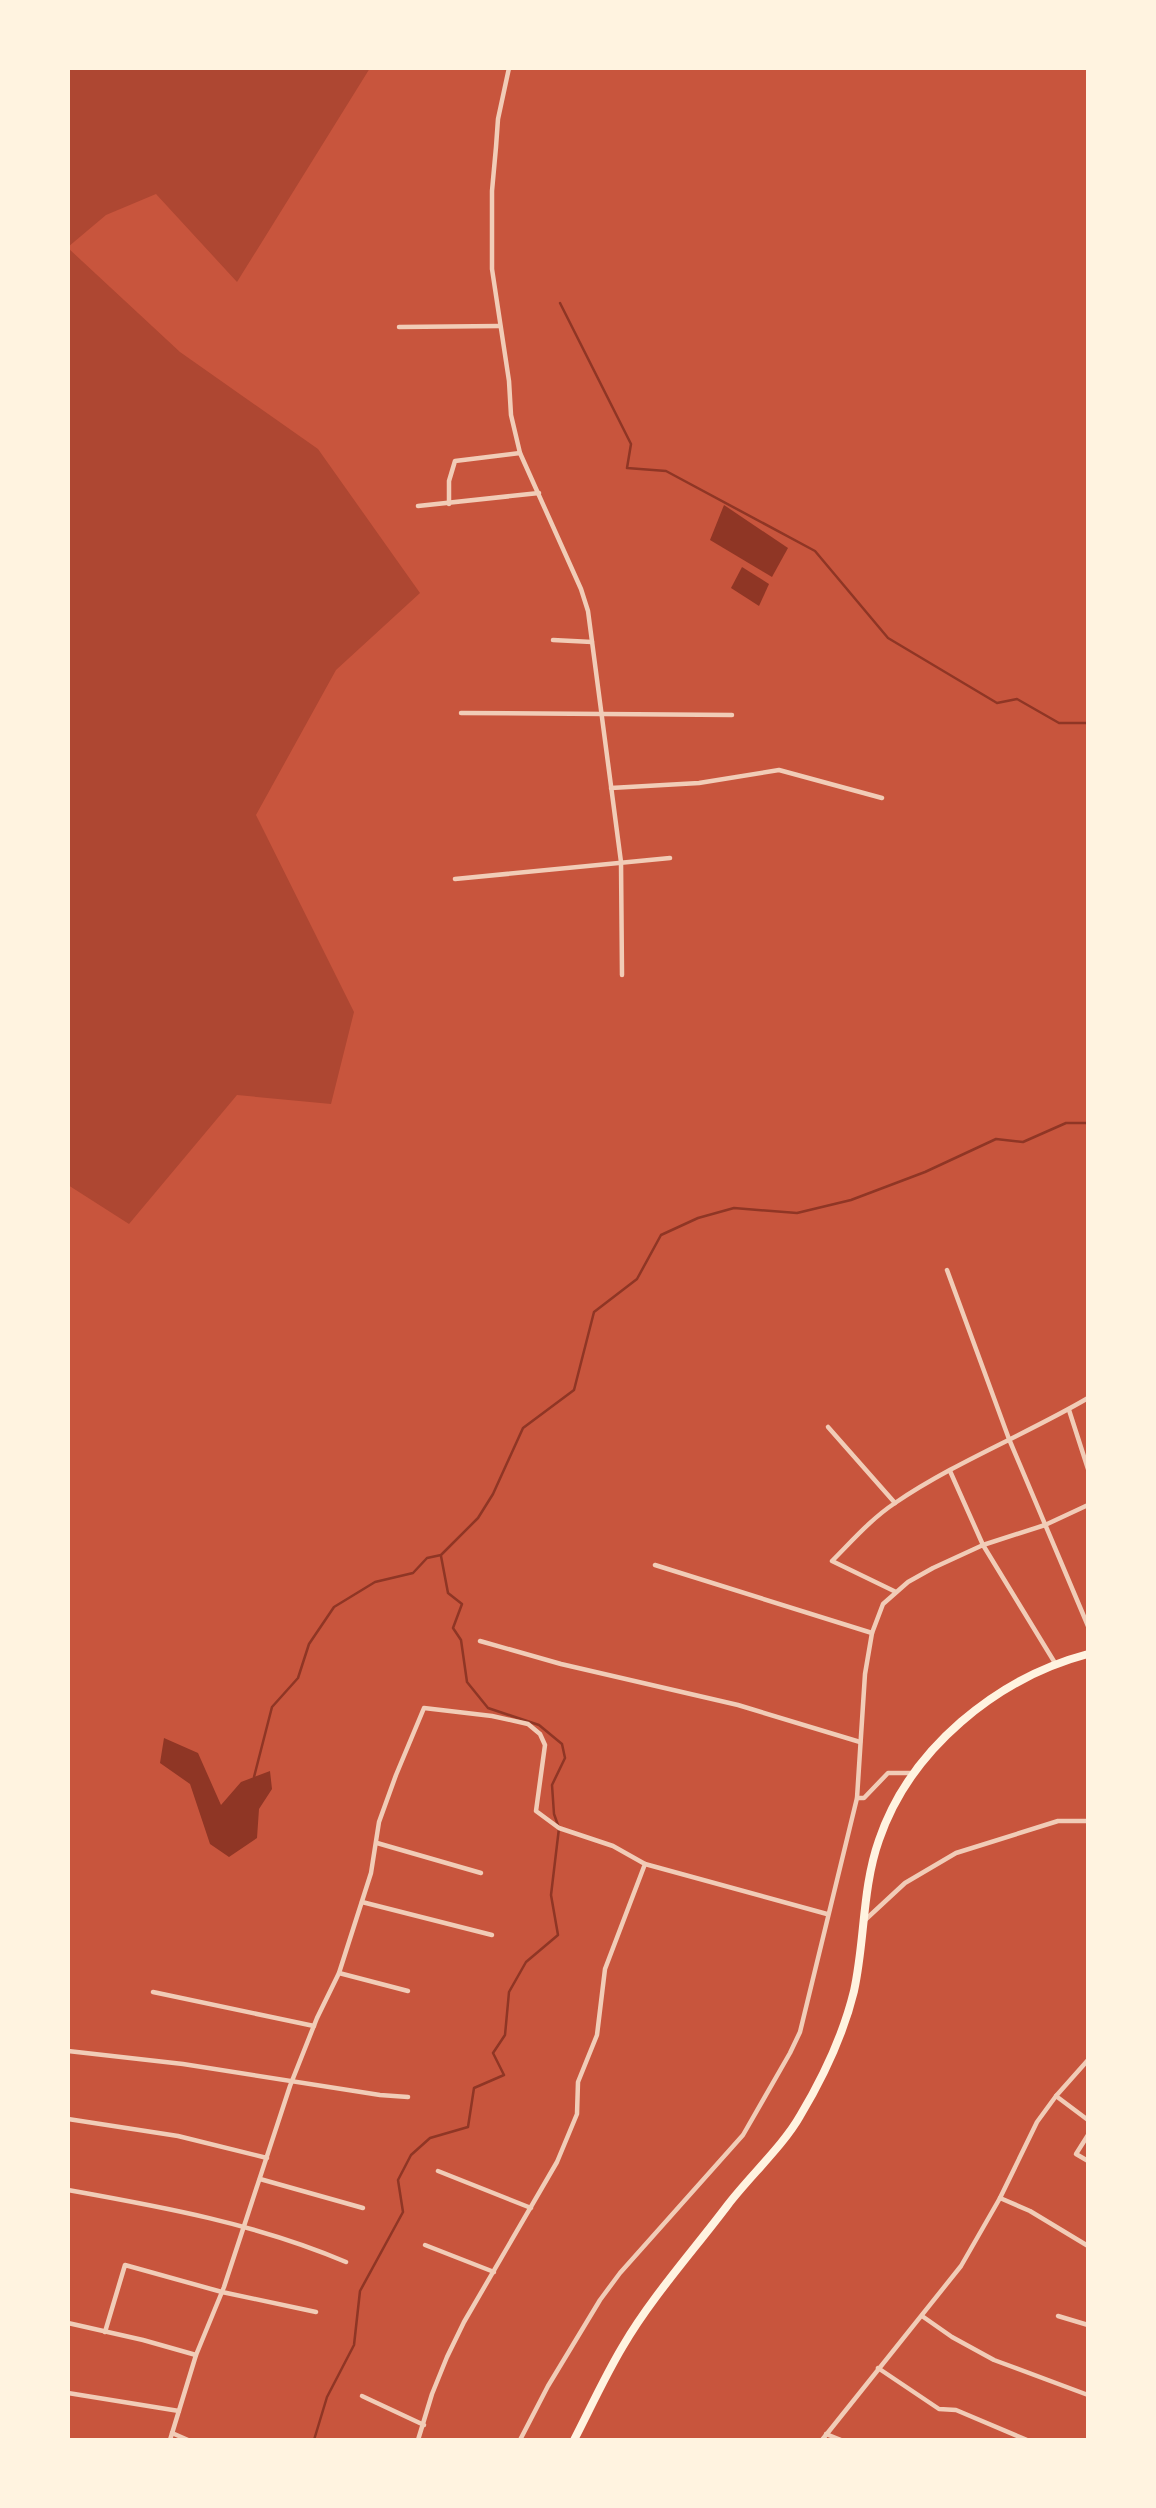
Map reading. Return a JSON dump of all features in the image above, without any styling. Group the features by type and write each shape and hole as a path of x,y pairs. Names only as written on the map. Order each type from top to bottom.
{"main road":[{"path":"574,2440 624,2345 656,2297 798,2120 825,2072 837,2047 854,1989 867,1895 879,1840 887,1819 914,1773 954,1728 975,1711 1016,1683 1055,1663 1088,1654"}],"street":[{"path":"509,68 499,119 492,191 492,268 509,381 511,415 520,453 581,589 588,611 621,862 622,975"},
{"path":"399,327 500,326"},
{"path":"449,504 449,481 454,461 520,453"},
{"path":"418,506 539,494"},
{"path":"553,640 592,642"},
{"path":"461,713 732,715"},
{"path":"611,788 699,783 779,771 882,798"},
{"path":"455,879 670,858"},
{"path":"947,1270 1009,1439 1088,1626"},
{"path":"896,1592 832,1561 863,1529 895,1503 1088,1398"},
{"path":"1069,1409 1088,1469"},
{"path":"828,1427 895,1503"},
{"path":"950,1471 983,1545 1055,1663"},
{"path":"520,2440 548,2386 600,2300 620,2273 743,2135 800,2032 857,1798 865,1674 872,1633 883,1604 926,1572 983,1545 1045,1525 1087,1505 1088,1512"},
{"path":"654,1564 872,1633"},
{"path":"480,1641 561,1664 738,1706 860,1742"},
{"path":"170,2440 196,2355 222,2292 292,2081 339,1973 362,1902 377,1843 379,1822 424,1708 492,1716 528,1724 540,1734 545,1745 536,1811 559,1828 613,1846 645,1864 827,1913"},
{"path":"857,1798 867,1796 887,1773 914,1773"},
{"path":"863,1922 905,1883 956,1853 1058,1821 1088,1821"},
{"path":"377,1843 481,1873"},
{"path":"418,2440 432,2394 464,2322 557,2162 577,2115 578,2082 597,2035 606,1969 645,1864"},
{"path":"362,1902 492,1935"},
{"path":"339,1973 408,1990"},
{"path":"153,1992 314,2026"},
{"path":"68,2051 183,2064 408,2097"},
{"path":"822,2440 961,2266 1000,2198 1024,2146 1056,2096 1088,2060"},
{"path":"1056,2096 1088,2120"},
{"path":"68,2119 178,2136 267,2158"},
{"path":"1088,2135 1076,2154 1088,2161"},
{"path":"438,2171 531,2208"},
{"path":"260,2179 363,2208"},
{"path":"68,2190 178,2210 244,2226 346,2262"},
{"path":"1000,2198 1030,2211 1088,2246"},
{"path":"425,2245 494,2272"},
{"path":"106,2332 125,2265 222,2292 316,2312"},
{"path":"922,2316 952,2337 994,2360 1088,2395"},
{"path":"1058,2316 1088,2325"},
{"path":"68,2323 196,2355"},
{"path":"878,2368 939,2409 956,2410 1027,2440"},
{"path":"68,2393 179,2411"},
{"path":"362,2396 424,2425"},
{"path":"172,2433 188,2440"},
{"path":"826,2434 841,2440"}],"shaded area":[{"path":"68,68 370,68 237,282 156,194 106,215 68,247"},
{"path":"68,248 180,352 318,449 420,593 336,670 256,815 354,1012 331,1104 237,1095 129,1224 68,1185"},
{"path":"724,505 788,548 772,577 710,540"},
{"path":"742,567 769,584 759,606 731,588"},
{"path":"164,1738 198,1753 221,1805 241,1782 270,1771 272,1789 259,1809 257,1838 229,1857 210,1844 190,1784 160,1763"}],"waterway":[{"path":"560,303 631,444 627,468 666,471 815,551 888,638 997,703 1017,699 1059,723 1088,723"},
{"path":"254,1777 272,1707 298,1678 309,1644 334,1607 375,1582 413,1573 427,1558 441,1555 478,1518 493,1494 523,1428 574,1390 594,1312 637,1279 661,1235 698,1218 734,1208 797,1213 851,1200 925,1172 996,1139 1023,1142 1066,1123 1088,1123"},
{"path":"314,2440 327,2397 354,2345 360,2291 403,2212 398,2180 411,2155 430,2138 468,2127 474,2088 504,2075 493,2053 505,2035 509,1992 526,1962 558,1935 551,1895 559,1828 554,1814 552,1785 565,1758 562,1744 539,1725 488,1708 467,1682 461,1640 453,1628 462,1604 448,1593 441,1556"}]}
